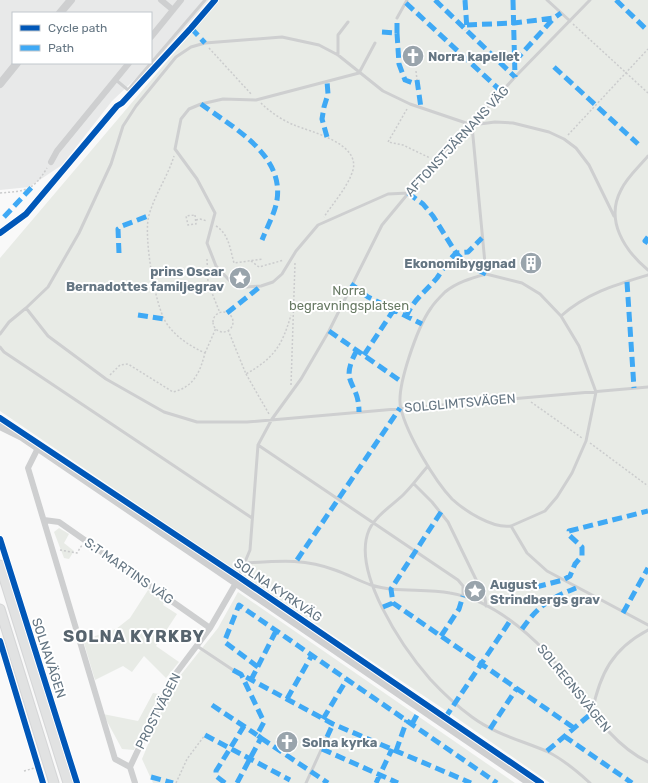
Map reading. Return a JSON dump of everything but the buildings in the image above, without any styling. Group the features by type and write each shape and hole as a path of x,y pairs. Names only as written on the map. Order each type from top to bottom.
{"main road":[{"name":"SOLNAVÄGEN","path":"0,565 68,783"},
{"path":"0,609 54,783"}],"street":[{"path":"61,12 71,0"},
{"path":"161,0 173,10"},
{"path":"152,36 181,0"},
{"path":"0,84 16,64"},
{"path":"51,162 57,151 128,64"},
{"name":"SOLNA KYRKVÄG","path":"0,426 38,448 530,783"},
{"name":"SOLNA KYRKVÄG","path":"0,432 16,434"},
{"path":"38,448 28,468 114,759 130,767 135,783"},
{"name":"S:T MARTINS VÄG","path":"44,520 58,522 210,628"},
{"name":"PROSTVÄGEN","path":"130,767 170,680 210,628 236,582"}],"lane":[{"path":"152,62 205,0"},
{"path":"397,18 407,0"},
{"path":"547,0 570,21"},
{"name":"AFTONSTJÄRNANS VÄG","path":"236,582 246,563 250,550 258,445 272,419 301,379 329,331 382,225 435,161 472,125 515,77 590,0"},
{"path":"338,55 338,35 348,22"},
{"path":"0,334 10,322 48,286 79,233 111,164 123,126 136,106 176,57 191,47 205,43 243,38 282,37 319,45 338,55 383,91 410,104 472,125 496,122 513,123 532,127 564,139 576,148 589,165 628,247 648,270"},
{"path":"375,43 359,73 256,100 223,99 201,104 189,109 181,119 176,149 198,179 215,213 207,243 216,266 229,280 247,287 261,286 273,282 282,274 296,251 318,225 388,194 408,193"},
{"path":"116,80 128,90 150,64"},
{"path":"472,125 486,274"},
{"path":"614,216 614,206 621,188 648,156"},
{"path":"486,274 522,283 540,294 561,316 579,346 596,392 586,441 572,473 557,497 544,511 511,526 502,527 481,519 452,499 428,466 419,452 400,408 402,382 422,324 431,308 445,292 465,280 486,274"},
{"path":"561,316 575,304 591,294 648,275"},
{"name":"SOLGLIMTSVÄGEN","path":"26,308 48,336 106,379 164,412 197,422 247,422 648,387"},
{"path":"0,347 4,352 252,518"},
{"path":"258,445 458,580 463,586 463,596"},
{"path":"428,466 414,484 373,523 366,542 366,556 372,586 391,624 408,651 430,679 454,702 490,729 515,741 547,751 590,783"},
{"path":"414,484 448,522 485,598 486,606"},
{"path":"511,526 527,553 547,570 576,588 648,625"},
{"name":"SOLREGNSVÄGEN","path":"246,563 297,560 335,569 372,586 449,593 463,596 486,606 522,629 539,644 559,666 604,728 648,762"},
{"path":"592,712 602,676 614,657 631,639 648,630"},
{"path":"197,646 233,670"},
{"path":"306,783 327,737"}],"path":[{"path":"570,21 648,93"},
{"path":"205,43 221,63 256,100 269,111 293,125 327,136 345,148 352,159 353,169 347,182 318,225"},
{"path":"564,139 648,49"},
{"path":"416,71 417,80"},
{"path":"410,104 388,142 403,145 435,161"},
{"path":"176,149 170,170 148,216 151,270 159,311 167,324 189,346 205,353"},
{"path":"0,193 24,192 38,183 51,162"},
{"path":"195,215 196,220 196,224 188,225 186,216 195,215"},
{"path":"196,220 200,219"},
{"path":"213,224 222,230 227,238 234,263 263,259"},
{"path":"207,243 208,283 220,313"},
{"path":"290,393 292,311 296,251"},
{"path":"251,261 259,267 291,260"},
{"path":"246,374 262,365 274,353 284,338 292,311"},
{"path":"106,379 114,369 120,365 128,364 173,392 183,390 190,385 196,376 216,328 214,319 220,313 227,313 232,317 232,326 228,330 222,331 216,328"},
{"path":"228,330 246,374 272,419"},
{"path":"54,553 63,550 77,553 85,540"},
{"path":"176,783 187,759 205,735"},
{"path":"24,771 39,770 35,758"}],"shaded area":[{"path":"0,0 209,0 169,47 152,63 152,12 12,12 12,64 151,64 112,101 62,165 29,187 0,190"}],"green space":[{"name":"Norra begravningsplatsen","path":"219,0 648,0 648,783 550,783 448,712 244,576 242,572 235,571 0,411 0,258"},
{"path":"59,528 69,534 64,543 74,551 69,559 64,558 54,532"},
{"path":"148,590 165,601 163,605 177,614 156,646 179,662 166,678 144,656 132,672 123,666 95,680 83,640 116,629 130,618"},
{"path":"238,592 515,783 153,783 142,759 172,686 218,628"},
{"path":"153,693 159,694 134,750 122,749 103,714 138,721"}],"marked path":[{"path":"435,0 515,77"},
{"path":"465,0 467,30"},
{"path":"513,0 515,77"},
{"path":"616,0 648,31"},
{"path":"406,3 502,92"},
{"path":"467,25 514,23 554,18 561,13"},
{"path":"382,32 397,33 397,18"},
{"path":"515,61 554,18"},
{"path":"191,28 205,43"},
{"path":"397,33 399,64 405,80 418,85"},
{"path":"554,67 638,144"},
{"path":"417,80 421,108"},
{"path":"327,81 328,94 322,119 327,137"},
{"path":"201,104 241,132 264,155 272,169 277,184 277,200 273,215 262,240"},
{"path":"4,217 32,187"},
{"path":"408,193 423,204 433,216 456,253 467,264 486,274"},
{"path":"119,253 118,229 148,216"},
{"path":"648,237 645,241 648,243"},
{"path":"406,317 416,301 437,278 456,253 468,252 482,238"},
{"path":"627,282 634,388"},
{"path":"351,284 368,297 422,324"},
{"path":"227,313 261,286"},
{"path":"364,355 393,311"},
{"path":"138,315 164,319"},
{"path":"329,331 402,382"},
{"path":"357,350 349,370 349,377 356,394 359,412"},
{"path":"297,560 400,408"},
{"path":"536,587 563,580 570,576 575,564 582,556 582,547 569,535 569,531 648,511"},
{"path":"441,512 391,589 393,603 574,728"},
{"path":"623,613 648,568"},
{"path":"522,629 539,608 552,599 576,588"},
{"path":"441,636 459,609 463,596"},
{"path":"383,607 393,603"},
{"path":"258,667 226,643 225,640 239,605 497,783"},
{"path":"445,718 510,621"},
{"path":"251,680 276,631"},
{"path":"287,699 312,655"},
{"path":"233,670 333,724 471,783"},
{"path":"237,783 261,738 257,735 264,722 241,674"},
{"path":"323,719 347,679"},
{"path":"490,729 517,688"},
{"path":"212,705 257,735"},
{"path":"412,724 418,713"},
{"path":"547,751 592,713"},
{"path":"396,751 407,720"},
{"path":"327,737 333,724"},
{"path":"225,783 216,776 216,771 244,726"},
{"path":"205,735 290,780"},
{"path":"564,736 632,783"},
{"path":"261,738 328,783"},
{"path":"322,749 398,783"},
{"path":"376,783 392,749"},
{"path":"151,777 173,783"}],"cycle path":[{"path":"0,233 26,214 117,106 122,103 215,0"},
{"path":"0,418 239,577 541,783"},
{"path":"0,539 77,783"},
{"path":"0,641 43,783"}],"place":[{"name":"Norra kapellet","path":"413,56"},
{"name":"Ekonomibyggnad","path":"531,263"},
{"name":"prins Oscar Bernadottes familjegrav","path":"240,278"},
{"name":"August Strindbergs grav","path":"475,591"},
{"name":"Solna kyrka","path":"287,742"}],"district":[{"name":"SOLNA KYRKBY","path":"134,636"}]}
